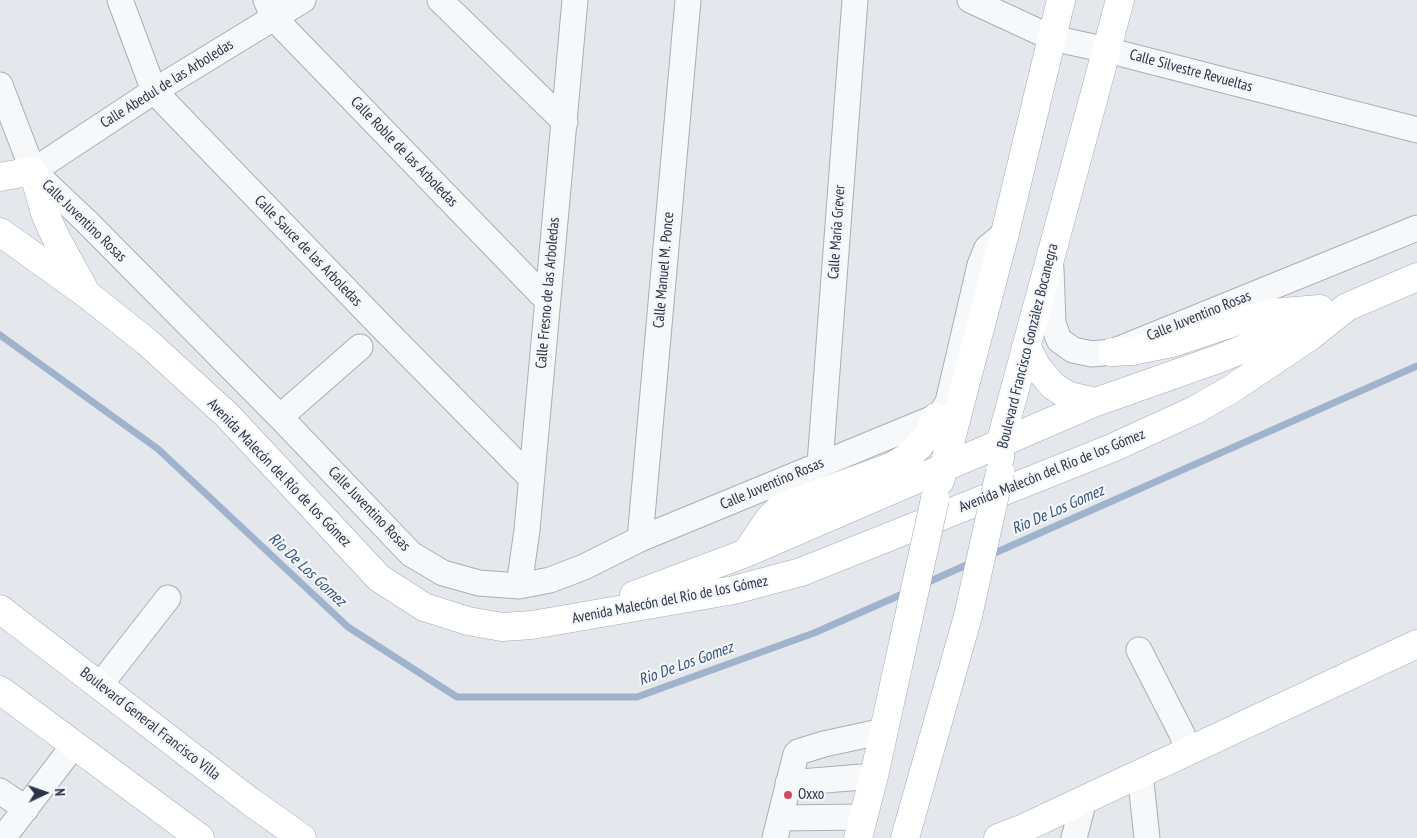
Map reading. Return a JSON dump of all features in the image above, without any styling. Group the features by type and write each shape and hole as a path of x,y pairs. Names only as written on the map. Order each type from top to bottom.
{"main road":[{"path":"861,828 936,499 1005,233 1062,0"},
{"name":"Boulevard Francisco González Bocanegra","path":"905,838 968,616 1000,472 1000,444 1120,0"},
{"path":"0,177 33,171 46,216 88,295"},
{"name":"Avenida Malecón del Río de los Gómez","path":"0,232 88,295 146,342 228,416 379,578 424,607 468,622 502,627 532,626 734,590 810,569 1112,448 1195,410 1230,390 1309,337 1347,307 1417,277"},
{"path":"1112,352 1132,351 1165,344 1238,321 1271,313 1347,307"},
{"path":"569,619 746,553 1096,402 1218,359 1347,307"},
{"path":"1027,348 1037,367 1053,386 1069,396 1096,402"},
{"path":"746,553 769,519 778,510 891,467 906,458 919,446 929,433 936,417"},
{"name":"Boulevard General Francisco Villa","path":"0,609 251,802 302,838"},
{"path":"998,838 1030,833 1084,800 1417,644"},
{"path":"0,691 200,838"}],"street":[{"name":"Calle Sauce de las Arboledas","path":"120,0 154,91 382,328 532,478"},
{"name":"Calle Abedul de las Arboledas","path":"33,171 154,91 270,9 303,0"},
{"path":"440,0 565,122"},
{"name":"Calle Fresno de las Arboledas","path":"519,586 532,478 575,0"},
{"name":"Calle Manuel M. Ponce","path":"640,540 688,0"},
{"name":"Calle María Grever","path":"820,464 855,0"},
{"name":"Calle Silvestre Revueltas","path":"970,0 1052,38 1107,50 1417,130"},
{"name":"Calle Roble de las Arboledas","path":"270,9 547,300"},
{"path":"0,84 33,171"},
{"name":"Calle Juventino Rosas","path":"33,171 86,221 280,417 412,554 443,573 479,583 519,586 550,580 584,567 640,540 936,417"},
{"name":"Calle Juventino Rosas","path":"1050,257 1053,323 1059,340 1073,350 1092,354 1112,352 1417,228"},
{"path":"936,417 942,412 948,402 980,266 987,248 1005,233"},
{"path":"280,417 360,347"},
{"path":"100,686 168,598"},
{"path":"1139,650 1182,734 1188,752"},
{"path":"861,828 777,828 798,752 824,744 884,731"},
{"path":"4,832 26,809 74,745"},
{"path":"1140,773 1147,838"},
{"path":"788,783 874,776"},
{"path":"0,791 26,809"},
{"path":"1074,838 1084,800"}],"waterway":[{"name":"Rio De Los Gomez","path":"0,335 158,449 348,627 457,697 637,697 814,633 907,592"},
{"name":"Rio De Los Gomez","path":"988,556 1417,366"},
{"name":"Rio De Los Gomez","path":"924,584 973,562"}],"place":[{"name":"Oxxo","path":"788,795"}]}
